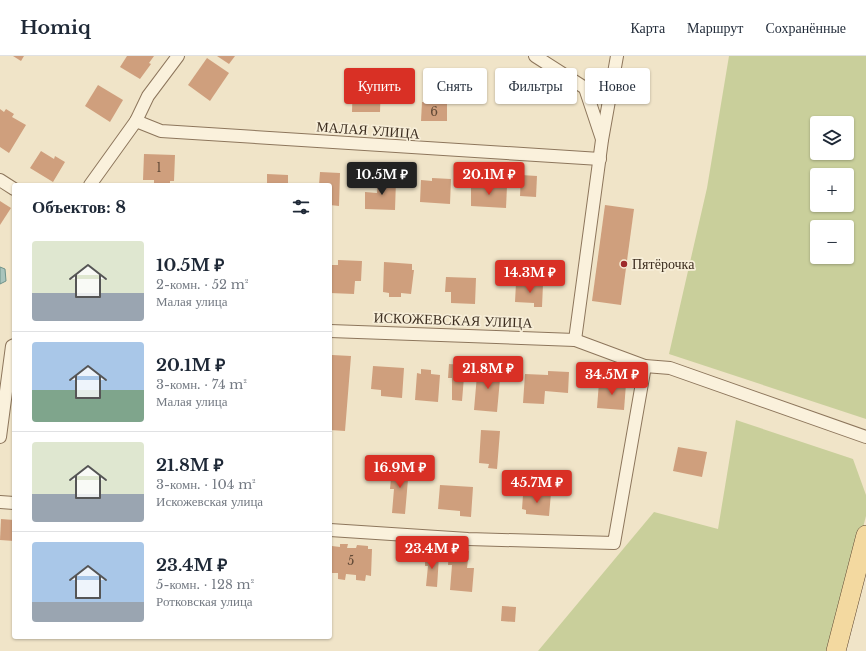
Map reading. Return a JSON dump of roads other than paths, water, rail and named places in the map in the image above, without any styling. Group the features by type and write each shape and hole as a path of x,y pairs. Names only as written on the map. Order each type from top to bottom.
{"main road":[{"path":"836,651 866,535"}],"street":[{"path":"91,183 136,122 148,96 178,56"},
{"path":"535,56 585,88 602,140"},
{"path":"575,340 602,140 617,56"},
{"name":"МАЛАЯ УЛИЦА","path":"136,122 161,131 600,159"},
{"path":"0,180 12,188"},
{"name":"ИСКОЖЕВСКАЯ УЛИЦА","path":"332,331 575,340 645,366 670,368 866,437"},
{"path":"0,437 12,346"},
{"path":"332,530 468,539 614,543 645,366"},
{"path":"0,502 12,503"}],"water":[{"path":"0,267 5,269 6,281 0,284"}],"place":[{"name":"Пятёрочка","path":"624,264"}]}
